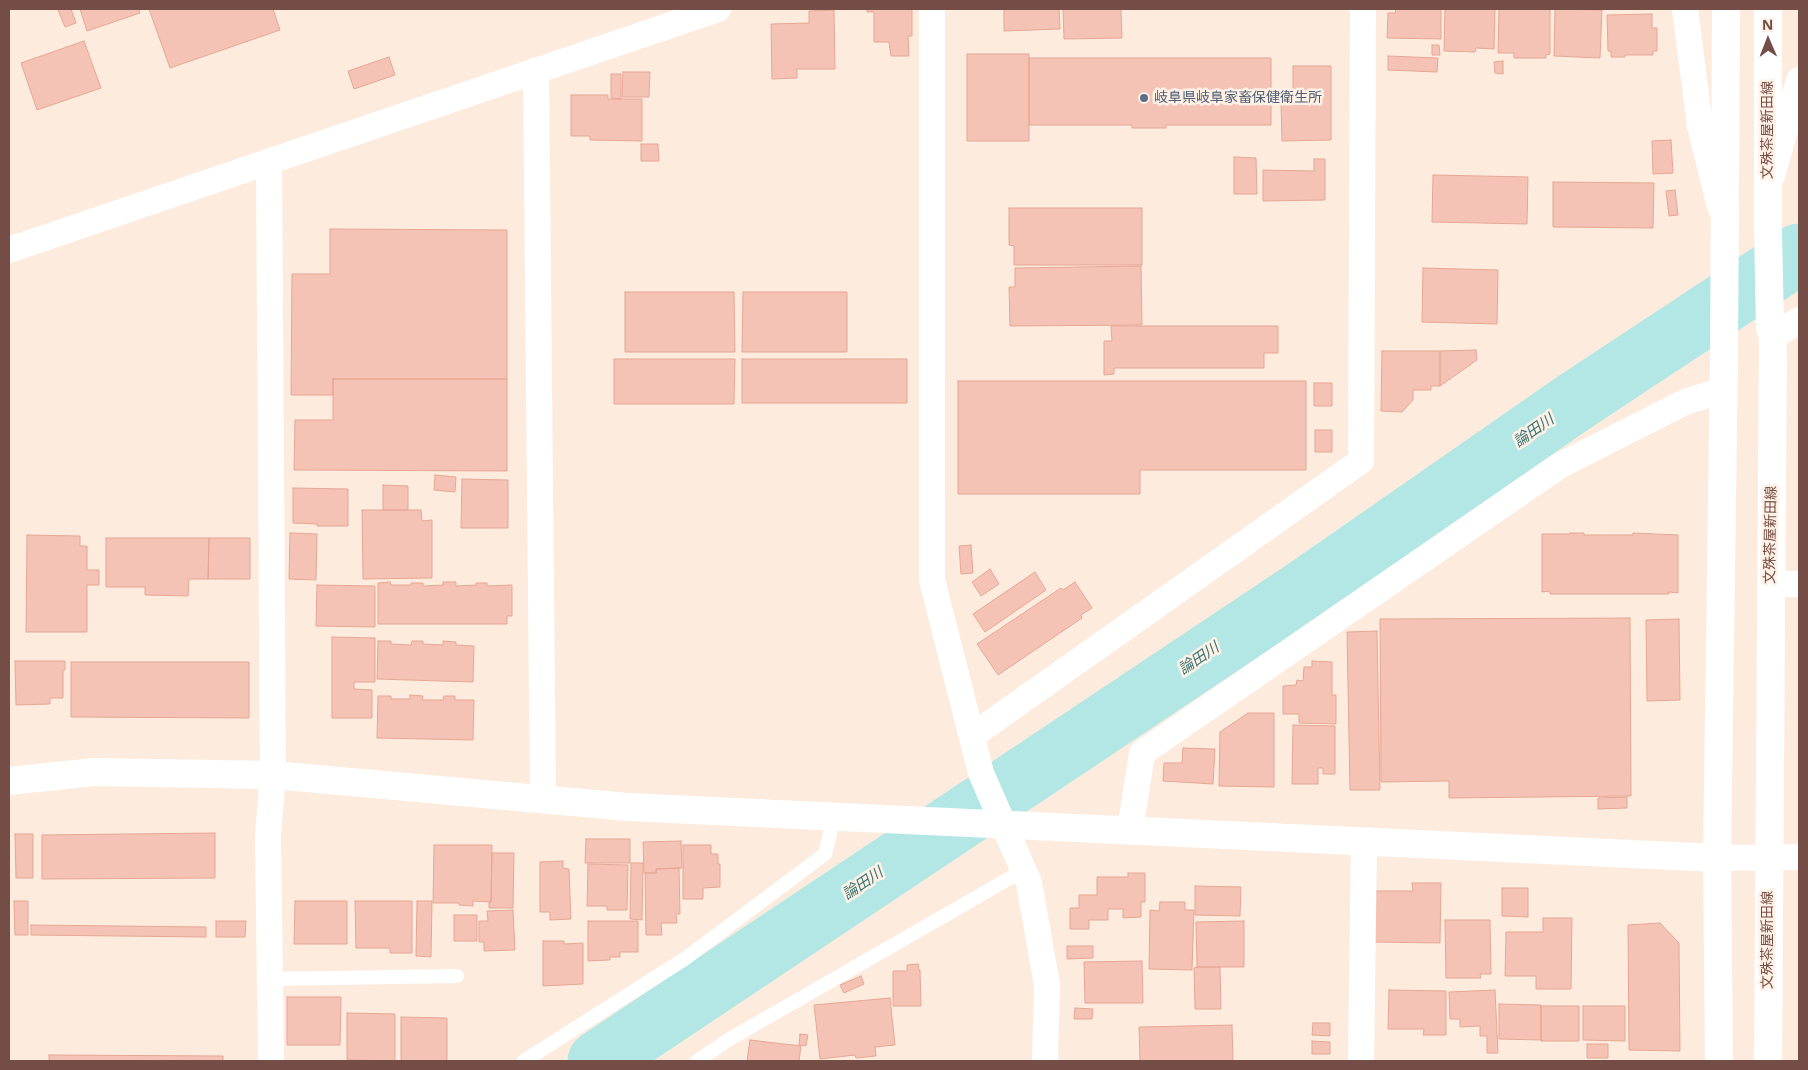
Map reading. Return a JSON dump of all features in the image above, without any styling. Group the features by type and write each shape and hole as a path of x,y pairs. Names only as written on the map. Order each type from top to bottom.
{"main road":[{"path":"1719,1061 1717,858 1724,358 1726,9"},
{"name":"文殊茶屋新田線","path":"1768,9 1768,230 1771,332 1768,1061"},
{"path":"9,781 94,772 273,775 628,807 1717,858"}],"street":[{"path":"9,250 718,9"},
{"path":"932,9 932,580 981,773 1030,883 1047,985 1046,1061"},
{"path":"972,736 1361,461 1363,9"},
{"path":"1685,9 1700,126 1724,232"},
{"path":"536,70 543,799"},
{"path":"1768,191 1799,80"},
{"path":"269,162 273,775 268,835 271,1061"},
{"path":"1771,332 1799,320"},
{"path":"1130,831 1142,753 1559,466 1685,402 1723,390"},
{"path":"1770,584 1799,584"},
{"path":"1361,1061 1364,842"},
{"path":"1717,858 1799,857"}],"lane":[{"path":"524,1061 686,958 825,854 834,818"},
{"path":"697,1061 728,1040 1024,870"},
{"path":"270,979 457,976"}],"building":[{"path":"71,9 76,23 65,27 58,10"},
{"path":"80,9 139,9 140,13 87,31"},
{"path":"149,9 273,9 280,30 170,68"},
{"path":"867,9 912,9 912,36 908,36 909,56 891,56 889,42 874,42 874,12 867,12"},
{"path":"1004,9 1059,9 1060,29 1004,31"},
{"path":"1063,9 1121,9 1122,38 1064,39"},
{"path":"1396,9 1441,9 1441,39 1387,38 1388,13 1395,13"},
{"path":"1445,9 1495,9 1494,49 1476,48 1475,52 1444,51"},
{"path":"1499,9 1550,9 1550,54 1546,55 1546,58 1514,58 1514,53 1498,53"},
{"path":"1555,9 1602,10 1600,58 1554,56"},
{"path":"834,10 835,69 797,69 797,78 772,79 771,24 809,23 809,11"},
{"path":"1652,14 1652,28 1657,28 1657,51 1653,51 1653,55 1611,57 1611,51 1608,51 1607,15"},
{"path":"84,41 101,88 37,110 21,63"},
{"path":"1432,45 1439,45 1440,55 1432,55"},
{"path":"967,54 1029,54 1029,141 967,141"},
{"path":"1388,56 1438,58 1437,72 1388,70"},
{"path":"389,57 395,75 354,89 348,71"},
{"path":"1029,58 1271,58 1271,125 1166,125 1166,128 1132,128 1132,125 1029,125"},
{"path":"1503,61 1503,74 1495,73 1494,62"},
{"path":"1293,66 1331,66 1331,140 1282,141 1281,104 1293,105"},
{"path":"623,72 650,72 649,97 622,97"},
{"path":"611,74 621,74 621,99 611,98"},
{"path":"571,95 608,95 608,99 642,99 642,141 590,140 590,136 571,136"},
{"path":"1671,140 1673,173 1653,174 1652,141"},
{"path":"641,144 658,144 659,161 641,161"},
{"path":"1234,157 1256,158 1257,194 1234,194"},
{"path":"1314,159 1325,159 1325,200 1263,201 1263,170 1314,171"},
{"path":"1433,175 1528,177 1527,224 1432,222"},
{"path":"1553,182 1654,183 1653,228 1553,227"},
{"path":"1675,190 1678,215 1669,216 1666,191"},
{"path":"1009,208 1142,208 1142,265 1014,265 1014,246 1009,245"},
{"path":"330,229 507,230 507,379 333,379 333,395 291,395 292,274 330,274"},
{"path":"1141,266 1142,325 1010,326 1009,287 1015,287 1015,268"},
{"path":"1423,268 1498,270 1497,324 1422,322"},
{"path":"625,292 734,292 735,352 625,352"},
{"path":"743,292 847,292 847,352 742,352"},
{"path":"1111,326 1278,326 1278,353 1264,353 1264,368 1114,368 1114,374 1104,375 1104,341 1112,341"},
{"path":"1476,350 1477,360 1440,386 1440,351"},
{"path":"1382,351 1440,351 1440,386 1431,386 1431,390 1413,390 1413,400 1402,412 1381,411"},
{"path":"614,359 735,359 734,404 614,404"},
{"path":"742,359 907,359 907,403 742,403"},
{"path":"333,379 507,379 507,471 294,470 295,420 333,420"},
{"path":"958,381 1306,381 1306,470 1140,470 1140,494 958,494"},
{"path":"1314,383 1332,383 1332,406 1314,406"},
{"path":"1315,430 1332,430 1332,452 1315,452"},
{"path":"435,475 456,477 455,492 434,490"},
{"path":"462,479 508,480 508,528 461,528"},
{"path":"383,485 408,486 408,510 383,510"},
{"path":"293,488 348,489 348,526 317,526 317,524 293,523"},
{"path":"362,510 421,510 422,521 432,520 432,578 363,579"},
{"path":"290,533 317,534 316,580 289,579"},
{"path":"1584,533 1584,535 1633,535 1633,533 1678,535 1678,593 1550,594 1550,591 1542,592 1542,534"},
{"path":"27,535 80,536 80,546 87,546 87,570 99,570 99,585 87,585 87,632 26,632"},
{"path":"106,538 209,538 208,579 189,579 188,596 145,595 145,587 106,587"},
{"path":"209,538 250,538 250,579 208,579"},
{"path":"971,545 973,573 961,574 959,546"},
{"path":"990,569 999,584 981,596 972,582"},
{"path":"1035,572 1046,590 985,632 973,614"},
{"path":"390,582 391,585 423,583 423,586 443,585 443,582 456,582 456,586 476,585 476,583 487,583 487,586 512,585 512,616 507,616 507,624 378,624 378,583"},
{"path":"1075,582 1092,608 1081,615 1082,618 998,675 977,644 1061,588 1063,590"},
{"path":"317,585 375,586 375,627 316,626"},
{"path":"1630,618 1631,796 1449,798 1449,781 1381,782 1380,619"},
{"path":"1679,619 1680,700 1647,701 1646,620"},
{"path":"1377,631 1380,790 1350,790 1347,632"},
{"path":"332,637 375,638 375,682 354,682 354,689 372,690 372,718 332,718"},
{"path":"378,641 391,641 391,644 411,645 412,641 423,641 423,644 443,645 443,641 456,642 456,645 474,646 473,682 377,679"},
{"path":"15,661 65,661 65,670 63,670 63,698 50,698 50,704 16,705"},
{"path":"1312,661 1332,662 1332,695 1336,695 1336,724 1299,723 1299,714 1283,714 1283,686 1296,685 1297,680 1303,681 1304,667 1312,667"},
{"path":"71,662 249,662 249,718 71,717"},
{"path":"410,695 423,696 422,700 443,700 444,696 455,696 455,700 474,700 473,740 377,738 378,696 391,696 391,699 410,699"},
{"path":"1248,713 1274,713 1274,787 1219,786 1220,732"},
{"path":"1293,725 1335,726 1335,774 1323,774 1323,768 1318,768 1318,784 1292,784"},
{"path":"1183,748 1215,749 1213,784 1163,781 1164,763 1182,763"},
{"path":"1627,797 1627,808 1598,809 1598,798"},
{"path":"215,833 215,878 42,879 42,835"},
{"path":"15,834 33,834 33,878 16,878"},
{"path":"586,839 630,839 630,863 585,863"},
{"path":"681,841 682,868 656,869 656,873 644,873 643,842"},
{"path":"434,845 492,845 491,902 473,901 473,906 459,905 459,903 433,903"},
{"path":"683,845 711,845 711,854 718,854 720,887 703,888 703,899 683,899"},
{"path":"492,853 514,853 513,908 489,908 489,902 491,902"},
{"path":"563,861 563,868 569,869 571,919 550,920 550,912 540,912 540,862"},
{"path":"631,863 643,863 642,920 630,919"},
{"path":"588,864 628,865 627,910 607,910 607,906 587,906"},
{"path":"679,868 680,914 676,914 677,923 661,923 662,935 646,935 645,873 656,873 656,869"},
{"path":"1128,873 1145,873 1145,902 1141,902 1141,917 1123,918 1123,909 1108,909 1108,920 1089,920 1089,929 1070,929 1070,908 1079,908 1079,895 1097,895 1097,877 1128,877"},
{"path":"1412,883 1441,883 1440,943 1373,942 1374,891 1413,891"},
{"path":"1195,886 1241,887 1240,916 1195,915"},
{"path":"1502,888 1528,888 1528,917 1502,916"},
{"path":"14,901 28,901 28,935 15,935"},
{"path":"295,901 347,901 347,944 294,944"},
{"path":"355,901 412,901 412,953 390,953 390,948 356,948"},
{"path":"417,901 432,901 431,957 416,956"},
{"path":"1160,902 1185,902 1185,910 1194,910 1192,970 1149,969 1150,910 1159,911"},
{"path":"513,910 515,950 484,951 484,942 479,942 479,921 488,921 487,911"},
{"path":"454,915 477,915 477,941 454,941"},
{"path":"1543,918 1572,918 1571,989 1536,989 1536,976 1505,976 1506,932 1543,932"},
{"path":"1445,920 1490,920 1491,974 1480,974 1481,978 1446,978"},
{"path":"216,921 246,921 245,937 216,937"},
{"path":"588,921 638,921 638,952 620,952 620,957 610,957 610,960 588,961"},
{"path":"1244,921 1244,967 1197,967 1196,922"},
{"path":"1660,923 1679,943 1680,1051 1629,1050 1628,925"},
{"path":"31,925 206,927 206,937 31,935"},
{"path":"543,941 564,941 564,944 583,943 583,984 543,986"},
{"path":"1067,946 1093,946 1093,958 1067,959"},
{"path":"1142,961 1143,1003 1085,1003 1084,962"},
{"path":"918,964 920,970 921,1006 893,1006 893,971 907,971 907,965"},
{"path":"1220,967 1221,1009 1195,1009 1194,968"},
{"path":"861,976 864,984 844,993 840,985"},
{"path":"1389,990 1446,991 1446,1035 1423,1035 1424,1029 1388,1029"},
{"path":"1495,990 1498,1053 1487,1053 1487,1036 1480,1036 1480,1026 1460,1027 1460,1019 1450,1019 1449,992"},
{"path":"287,997 341,997 340,1045 287,1045"},
{"path":"890,998 895,1045 875,1047 876,1056 856,1058 855,1055 820,1059 814,1005"},
{"path":"1499,1004 1541,1005 1541,1040 1499,1039"},
{"path":"1541,1006 1579,1006 1579,1041 1541,1041"},
{"path":"1583,1006 1625,1006 1625,1041 1583,1040"},
{"path":"1075,1008 1093,1009 1092,1019 1074,1019"},
{"path":"347,1013 395,1014 395,1061 347,1060"},
{"path":"401,1017 447,1018 447,1061 401,1061"},
{"path":"1313,1023 1330,1023 1330,1036 1312,1035"},
{"path":"1232,1025 1233,1061 1140,1061 1139,1027"},
{"path":"800,1034 808,1035 806,1046 799,1045"},
{"path":"750,1040 801,1046 799,1061 747,1061"},
{"path":"1312,1041 1330,1042 1330,1054 1312,1054"},
{"path":"1587,1044 1608,1044 1608,1058 1587,1058"},
{"path":"49,1055 223,1056 223,1061 49,1061"}],"waterway":[{"name":"論田川","path":"598,1061 1304,590 1573,403 1799,254"}],"place":[{"name":"岐阜県岐阜家畜保健衛生所","path":"1144,98"}]}
